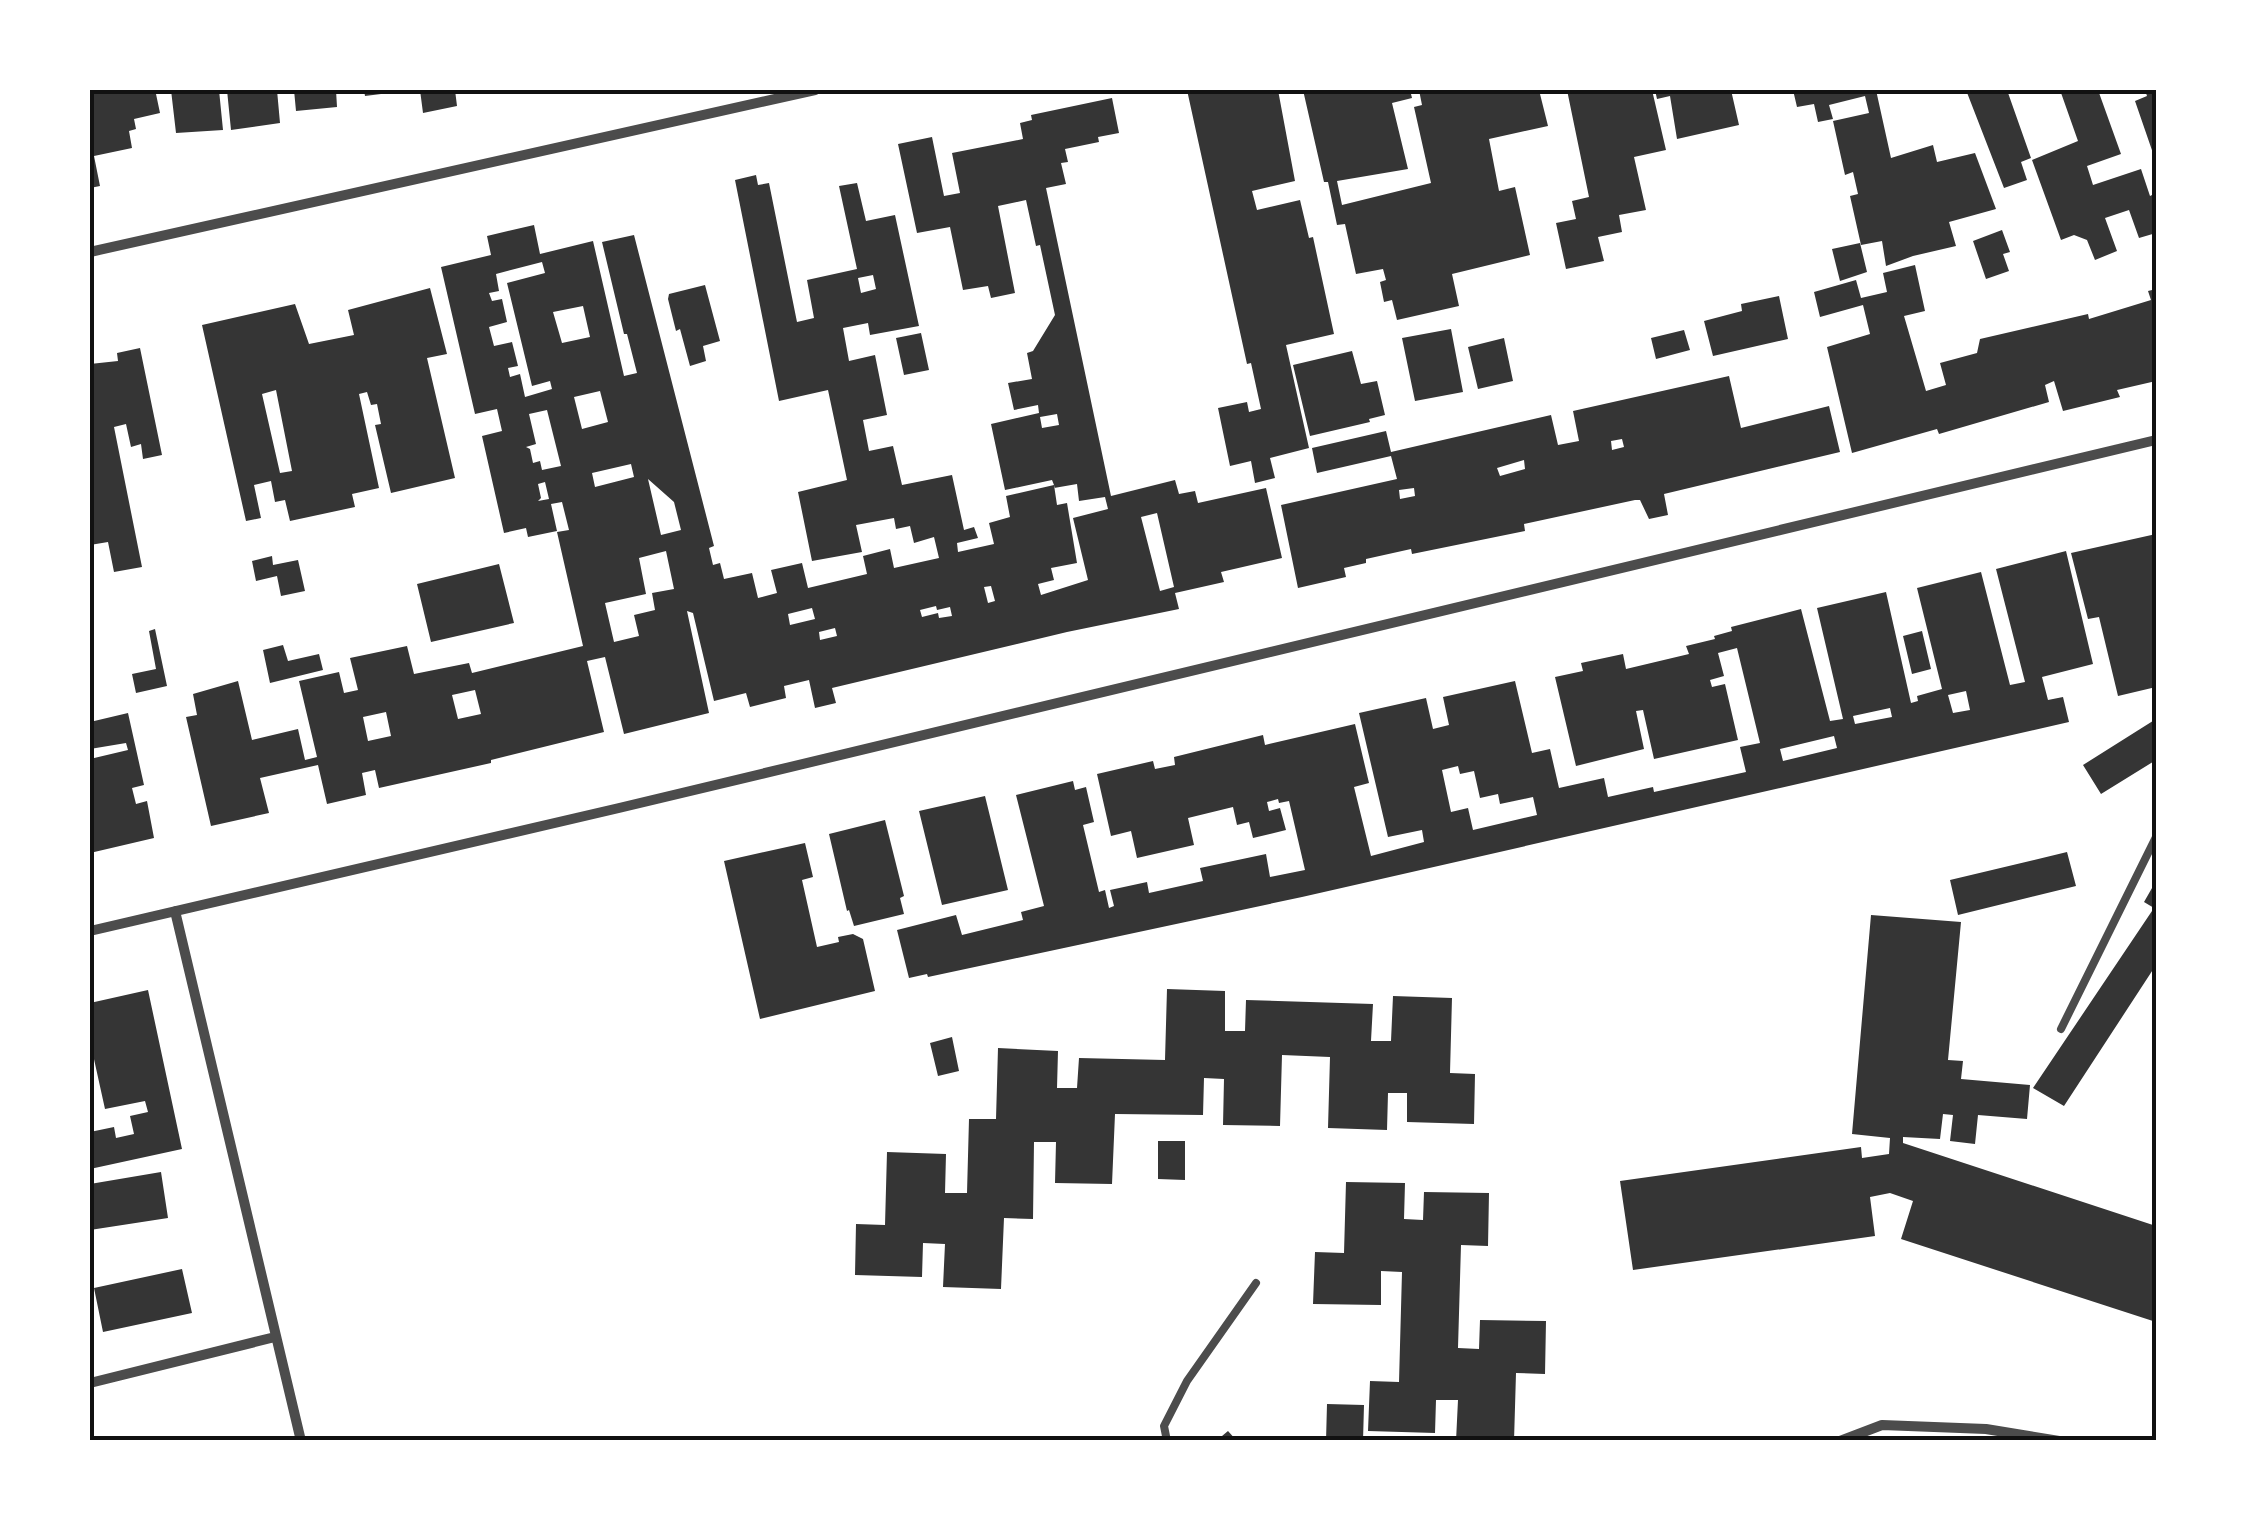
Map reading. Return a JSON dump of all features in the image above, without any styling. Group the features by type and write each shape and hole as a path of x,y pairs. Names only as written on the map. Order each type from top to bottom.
{"street":[{"path":"90,252 815,90"},
{"path":"90,931 638,804 2156,440"},
{"path":"175,911 301,1441"},
{"path":"90,1383 276,1337"},
{"path":"1840,1441 1882,1425 1986,1429 2059,1441"}],"lane":[{"path":"2061,1028 2156,837"},
{"path":"1167,1441 1164,1426 1187,1381 1256,1283"}],"building":[{"path":"90,90 171,93 156,94 160,113 134,119 136,129 129,131 132,148 94,156 100,186 90,188"},
{"path":"171,90 219,90 223,130 176,133"},
{"path":"227,90 277,90 280,123 231,130"},
{"path":"294,90 336,90 337,107 296,111"},
{"path":"364,90 397,90 397,92 365,96"},
{"path":"420,90 455,90 457,106 423,113"},
{"path":"1187,90 1278,90 1295,181 1252,191 1257,210 1300,200 1309,238 1313,237 1334,334 1286,345 1309,448 1270,458 1275,478 1255,483 1251,461 1230,466 1218,408 1247,402 1249,412 1261,409 1251,363 1247,364"},
{"path":"1303,90 1410,90 1412,98 1392,103 1408,169 1337,181 1342,205 1431,183 1414,107 1422,105 1419,90 1539,90 1548,126 1489,139 1499,191 1515,187 1530,255 1452,274 1459,306 1397,320 1392,300 1384,302 1380,282 1386,280 1383,269 1356,274 1345,224 1337,225 1328,182 1324,182"},
{"path":"1567,90 1652,90 1666,150 1634,157 1646,210 1619,215 1622,232 1598,237 1604,261 1566,269 1556,223 1576,219 1572,201 1589,197"},
{"path":"1655,90 1731,90 1739,125 1677,139 1670,96 1657,99"},
{"path":"1793,90 1876,90 1891,158 1933,145 1937,162 1975,153 1996,209 1949,222 1956,246 1886,266 1882,241 1861,245 1850,196 1858,194 1853,172 1845,175 1833,121 1869,113 1865,96 1829,105 1833,119 1818,122 1814,104 1797,107"},
{"path":"1966,90 2007,90 2031,158 2021,162 2027,180 2004,188"},
{"path":"2060,90 2098,90 2121,154 2087,166 2093,185 2141,169 2150,196 2156,193 2156,233 2139,238 2129,210 2105,218 2117,251 2095,260 2087,240 2074,235 2061,240 2032,160 2078,141"},
{"path":"2145,90 2156,90 2155,159 2135,101 2147,96"},
{"path":"1112,98 1119,133 1065,149 1068,162 1061,163 1066,184 1046,188 1111,496 1175,480 1179,494 1195,491 1198,503 1266,488 1282,558 1221,572 1224,582 1175,593 1179,609 832,688 836,703 815,708 809,680 784,686 786,698 750,707 746,693 714,701 693,613 687,611 709,713 624,734 605,657 587,661 604,732 379,788 375,770 362,773 366,795 327,804 318,765 260,778 269,813 211,826 186,717 197,715 193,694 238,681 252,740 298,729 305,760 317,757 299,681 339,672 344,693 358,690 350,658 407,646 414,674 469,663 472,673 583,646 557,532 569,530 562,502 551,504 557,531 528,537 526,528 504,533 482,436 502,431 497,409 475,414 441,267 491,255 487,236 534,225 540,254 593,241 624,376 637,373 602,242 634,235 714,546 709,548 713,565 720,563 724,579 752,573 758,598 777,593 771,570 802,563 808,588 867,574 863,556 890,549 894,568 939,558 934,537 914,543 910,526 896,529 894,518 856,525 862,552 812,561 798,492 847,480 828,390 779,401 735,180 756,175 758,185 769,183 797,322 814,318 807,280 857,269 839,186 857,183 866,221 895,215 919,326 870,335 868,323 843,328 849,361 875,355 887,415 863,420 869,451 893,446 902,485 952,475 964,530 974,527 978,538 957,543 958,552 994,544 989,523 1010,517 1006,496 1054,485 1052,480 1005,490 991,424 1039,413 1038,405 1014,410 1008,383 1032,379 1027,353 1033,351 1055,315 1040,245 1036,246 1026,200 998,206 1015,293 991,298 988,286 963,290 950,227 917,233 898,144 932,137 944,196 960,193 952,153 1023,139 1020,123 1032,120 1031,115","holes":["542,262 545,273 507,283 532,386 550,381 552,389 525,397 520,374 510,377 508,368 518,366 512,342 494,346 489,327 507,322 502,299 492,301 489,293 499,291 496,274","873,275 876,289 861,293 858,278","583,306 590,337 562,343 553,312","600,391 608,422 582,429 574,397","547,410 561,466 542,470 540,461 533,463 526,447 536,444 529,414","1057,414 1059,425 1042,428 1040,417","631,464 634,477 595,487 592,473","648,479 674,502 681,530 661,535","545,482 549,499 538,501 538,484","1077,484 1079,501 1105,497 1108,509 1073,518 1088,580 1041,595 1038,584 1054,580 1051,568 1077,563 1067,503 1057,505 1054,488","1157,513 1174,587 1160,591 1141,517","666,551 674,589 652,593 655,610 634,615 639,636 614,642 605,603 646,594 639,558","991,586 995,601 988,603 984,587","950,607 952,616 939,618 938,613 922,617 920,610","812,608 815,619 790,625 788,614","835,628 837,636 820,640 819,632","475,690 481,714 458,719 452,695","386,712 391,736 368,741 363,717"]},
{"path":"2002,230 2010,252 2003,254 2009,271 1986,279 1973,241"},
{"path":"1860,243 1867,272 1840,281 1832,249"},
{"path":"1915,265 1925,311 1904,316 1926,391 1946,385 1940,363 1977,353 1980,339 2088,314 2089,319 2151,300 2148,291 2156,289 2156,340 2152,341 2156,381 2117,390 2120,397 2063,411 2054,381 2045,385 2049,402 1939,434 1937,429 1852,453 1827,347 1870,334 1863,305 1820,317 1814,292 1856,280 1861,298 1887,292 1883,273"},
{"path":"705,285 720,341 703,346 706,361 690,366 668,299 669,294"},
{"path":"430,288 447,354 427,358 455,478 391,493 375,425 381,424 377,404 371,405 367,392 359,394 379,488 352,494 355,507 290,521 285,500 275,502 271,481 254,485 261,518 246,521 202,325 295,304 309,344 354,335 348,310","holes":["276,390 292,471 280,473 262,394"]},
{"path":"1779,296 1788,339 1713,356 1704,321 1742,311 1741,304"},
{"path":"1451,329 1463,392 1415,401 1402,338"},
{"path":"1684,330 1690,350 1656,359 1651,338"},
{"path":"921,333 929,370 904,375 896,338"},
{"path":"1504,338 1513,381 1478,389 1468,347"},
{"path":"140,348 162,455 143,459 141,444 131,447 126,424 114,427 142,567 114,572 108,542 90,545 90,364 118,361 117,353"},
{"path":"1352,351 1361,384 1377,381 1385,415 1310,436 1293,365"},
{"path":"1729,376 1741,428 1829,406 1840,452 1664,494 1668,515 1649,519 1640,500 1635,500 1524,524 1525,531 1412,554 1411,549 1366,559 1366,563 1344,568 1346,577 1298,588 1281,505 1397,479 1391,456 1317,473 1312,448 1386,431 1391,452 1551,415 1558,445 1579,441 1573,411","holes":["1622,439 1624,447 1612,450 1611,441","1524,460 1525,469 1500,476 1497,468","1414,488 1415,496 1400,499 1399,490"]},
{"path":"2156,534 2156,687 2118,696 2099,617 2088,619 2071,553"},
{"path":"2066,551 2093,664 2042,677 2048,700 2063,697 2069,722 1302,897 909,978 897,930 956,915 962,935 1023,920 1021,912 1044,906 1016,795 1073,781 1075,790 1086,787 1094,822 1083,825 1099,892 1105,890 1109,908 1114,906 1110,890 1147,882 1149,893 1203,881 1200,868 1266,854 1270,877 1305,870 1289,801 1279,803 1278,799 1267,802 1269,811 1280,808 1286,830 1253,838 1249,822 1237,825 1233,807 1188,818 1194,845 1137,858 1131,831 1111,836 1097,774 1153,761 1155,769 1175,765 1174,757 1263,735 1265,745 1355,724 1369,783 1354,787 1371,856 1424,842 1422,830 1388,837 1359,713 1426,698 1433,729 1449,725 1443,697 1515,681 1532,753 1550,749 1559,788 1604,778 1608,797 1653,787 1654,792 1746,772 1740,747 1760,743 1737,648 1718,653 1724,676 1710,680 1712,687 1725,684 1738,740 1654,759 1643,710 1636,711 1644,749 1576,766 1555,677 1583,671 1581,663 1623,654 1626,669 1689,654 1686,646 1715,639 1714,636 1732,631 1731,627 1801,609 1830,721 1843,719 1817,608 1886,592 1911,703 1918,701 1917,696 1942,689 1917,588 1981,572 2010,685 2025,682 1996,569","holes":["1966,691 1970,710 1953,713 1948,695","1890,708 1892,717 1855,724 1853,716","1834,736 1837,748 1783,761 1780,749","1458,766 1460,774 1474,771 1480,798 1498,794 1500,804 1533,797 1537,815 1473,830 1468,808 1451,812 1442,770"]},
{"path":"272,556 273,565 298,560 305,591 281,596 277,576 256,581 252,561"},
{"path":"499,564 514,623 431,642 417,584"},
{"path":"155,629 167,686 136,693 132,674 156,669 149,631"},
{"path":"1922,631 1931,669 1912,674 1903,636"},
{"path":"283,645 288,661 319,654 323,670 270,683 263,650"},
{"path":"128,713 144,785 132,788 136,804 147,801 154,838 90,853 90,759 128,750 126,743 90,749 90,722"},
{"path":"2156,719 2156,760 2101,794 2083,765"},
{"path":"985,796 1008,890 942,905 919,811"},
{"path":"885,820 904,896 900,898 904,914 854,926 829,834"},
{"path":"805,843 813,877 802,880 817,947 853,934 863,939 875,991 760,1019 724,861"},
{"path":"2067,852 2076,886 1958,915 1950,880"},
{"path":"2156,881 2156,965 2064,1106 2033,1088 2154,908 2144,902"},
{"path":"1871,915 1961,922 1948,1060 1963,1061 1961,1079 2030,1085 2027,1119 1978,1115 1975,1144 1950,1141 1953,1115 1943,1114 1940,1139 1903,1137 1903,1143 2156,1226 2156,1322 1901,1239 1913,1201 1890,1193 1870,1197 1875,1236 1633,1270 1620,1181 1861,1147 1862,1158 1889,1154 1890,1138 1852,1134"},
{"path":"1167,989 1225,991 1225,1031 1245,1031 1246,1000 1373,1004 1371,1041 1391,1041 1393,996 1452,998 1450,1073 1475,1074 1474,1124 1407,1122 1407,1093 1388,1093 1387,1130 1328,1128 1330,1057 1282,1055 1280,1126 1223,1125 1224,1079 1204,1078 1203,1115 1115,1114 1112,1184 1055,1183 1056,1142 1034,1142 1033,1219 1004,1218 1001,1289 943,1287 945,1244 923,1243 922,1277 855,1275 856,1224 885,1225 887,1152 946,1154 945,1193 967,1193 969,1119 996,1119 998,1048 1058,1051 1057,1088 1077,1088 1079,1058 1165,1060"},
{"path":"148,990 182,1149 90,1169 90,1132 114,1127 116,1138 134,1134 130,1116 148,1112 145,1101 105,1109 90,1041 90,1003"},
{"path":"952,1037 959,1071 938,1076 930,1043"},
{"path":"1158,1141 1185,1141 1185,1180 1158,1179"},
{"path":"161,1172 168,1218 90,1230 90,1184"},
{"path":"1346,1182 1405,1183 1404,1219 1423,1220 1424,1192 1489,1193 1488,1246 1461,1245 1458,1348 1479,1349 1480,1320 1546,1321 1545,1374 1516,1373 1514,1441 1456,1441 1458,1400 1436,1400 1435,1433 1368,1431 1370,1381 1399,1382 1402,1272 1381,1271 1381,1305 1313,1304 1315,1252 1344,1253"},
{"path":"182,1269 192,1313 103,1332 94,1288"},
{"path":"1327,1404 1364,1405 1363,1441 1326,1441"},
{"path":"1228,1431 1237,1441 1216,1441"}]}
